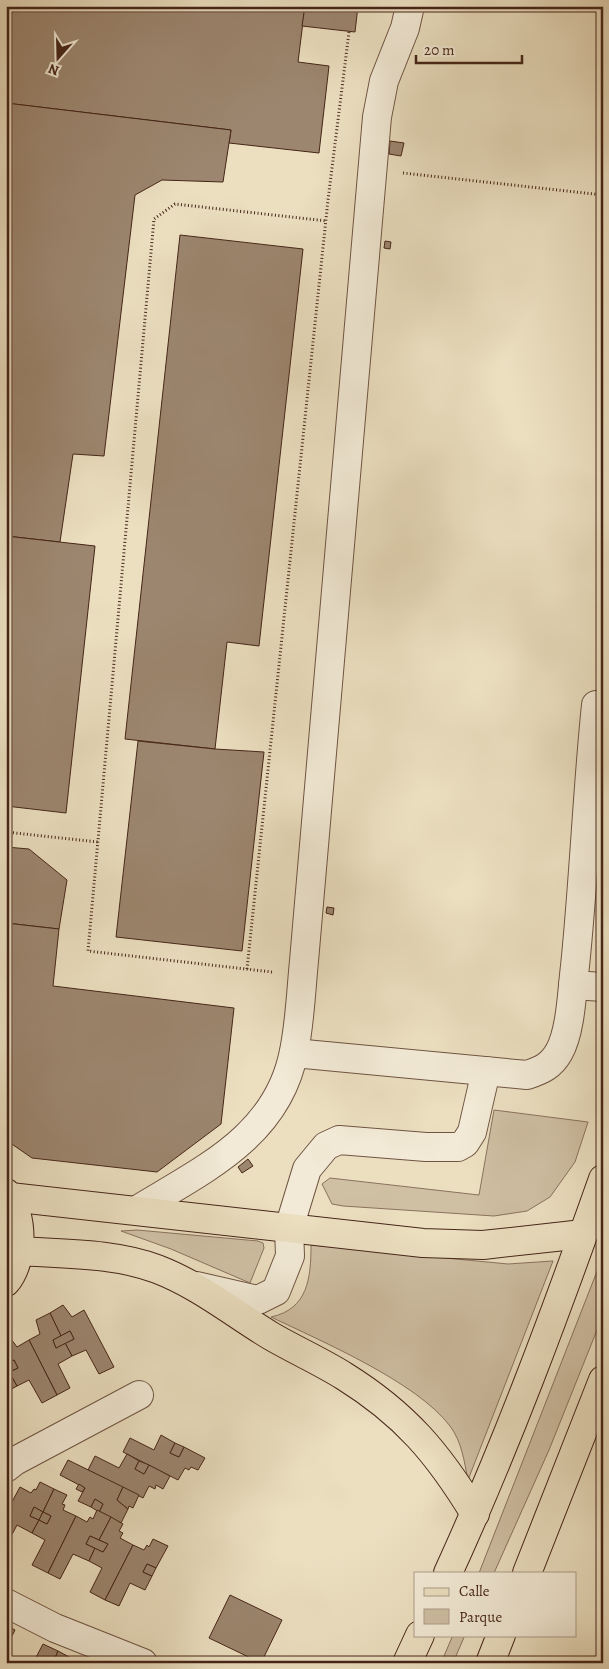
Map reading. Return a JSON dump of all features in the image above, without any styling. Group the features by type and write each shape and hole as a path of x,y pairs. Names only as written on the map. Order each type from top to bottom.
{"main road":[{"path":"448,1572 475,1514 538,1361 603,1179"},
{"path":"6,1282 19,1251 19,1223 8,1195 423,1243 483,1245 583,1234"},
{"path":"19,1251 105,1257 156,1268 193,1285 271,1336 344,1376 398,1416 426,1442 444,1465 475,1514"},
{"path":"527,1572 603,1380"},
{"path":"407,1663 420,1636"},
{"path":"490,1663 501,1636"}],"street":[{"path":"137,1210 212,1164 261,1125 281,1090 294,1053 303,975 372,170 384,81 405,28 410,6"},
{"path":"294,1053 527,1075 544,1070 552,1062 560,1050 566,1033 573,985 583,886 588,790 596,705 603,706"},
{"path":"573,985 603,987"},
{"path":"193,1285 258,1300 276,1291 290,1256 289,1228 308,1169 316,1155 326,1146 339,1140 448,1148 458,1147 465,1143 472,1132 486,1071"},
{"path":"6,1468 15,1461 139,1395"},
{"path":"6,1603 55,1628 143,1663"}],"path":[{"path":"247,969 326,221 349,32"},
{"path":"372,170 603,195"},
{"path":"303,975 88,951 154,219 175,204 326,221"},
{"path":"6,832 98,842"}],"green space":[{"path":"494,1110 588,1122 575,1162 550,1197 527,1211 494,1216 332,1204 322,1184 330,1178 479,1195"},
{"path":"137,1230 258,1241 263,1243 264,1248 250,1283 171,1249 121,1231"},
{"path":"311,1245 508,1264 553,1261 468,1480 462,1452 454,1432 435,1410 415,1394 367,1364 271,1317 293,1307 305,1290 310,1269"},
{"path":"603,1256 603,1315 549,1450 494,1572 479,1572"},
{"path":"453,1636 465,1636 453,1663 441,1663"}],"building":[{"path":"6,6 305,6 298,62 329,66 319,153 229,143 231,130 6,103"},
{"path":"305,6 358,6 355,32 302,26"},
{"path":"6,103 231,130 223,182 162,180 135,195 104,456 73,454 60,542 6,536"},
{"path":"390,141 404,143 401,156 389,154"},
{"path":"180,235 303,249 259,646 227,642 215,749 125,739"},
{"path":"385,241 391,242 390,249 384,248"},
{"path":"6,536 95,546 66,813 6,806"},
{"path":"138,741 264,752 242,951 116,937"},
{"path":"6,847 29,849 67,880 59,929 6,923"},
{"path":"327,907 334,908 333,915 326,913"},
{"path":"6,923 59,929 53,986 234,1008 221,1124 157,1172 32,1158 6,1140"},
{"path":"248,1159 253,1166 242,1173 238,1167"},
{"path":"63,1305 72,1317 84,1310 114,1367 99,1374 86,1350 72,1356 65,1343 74,1339 70,1331 61,1336 50,1313"},
{"path":"50,1313 61,1336 53,1340 56,1348 65,1343 72,1356 58,1364 70,1388 57,1395 29,1340 40,1334 36,1320"},
{"path":"70,1331 74,1339 56,1348 53,1340"},
{"path":"8,1335 17,1347 29,1340 57,1395 42,1403 29,1380 17,1386 9,1372 18,1368 14,1360 6,1364"},
{"path":"14,1360 18,1368 9,1372 6,1364"},
{"path":"6,1367 17,1386 6,1392"},
{"path":"161,1435 175,1443 170,1453 179,1457 184,1447 205,1458 198,1470 191,1467 189,1470 185,1468 178,1480 123,1452 130,1438 154,1450"},
{"path":"175,1443 184,1447 179,1457 170,1453"},
{"path":"127,1454 139,1461 135,1469 144,1474 149,1465 170,1476 163,1489 156,1485 155,1489 149,1486 143,1498 88,1470 95,1456 119,1468"},
{"path":"68,1460 123,1487 117,1500 128,1509 121,1523 99,1512 103,1504 95,1499 91,1507 78,1501 85,1488 60,1475"},
{"path":"139,1461 149,1465 144,1474 135,1469"},
{"path":"40,1482 54,1489 43,1512 34,1507 30,1516 39,1520 32,1533 17,1525 6,1546 6,1513 20,1487 31,1493 34,1489 36,1490"},
{"path":"79,1484 85,1488 82,1492 76,1489"},
{"path":"123,1487 139,1495 133,1508 129,1506 128,1509 117,1500"},
{"path":"54,1489 67,1495 62,1504 65,1505 63,1510 76,1516 48,1573 32,1565 45,1540 32,1533 39,1520 47,1524 51,1516 43,1512"},
{"path":"95,1499 103,1504 99,1512 91,1507"},
{"path":"34,1507 43,1512 39,1520 30,1516"},
{"path":"97,1510 111,1517 99,1540 90,1536 86,1544 95,1548 89,1561 73,1554 60,1579 48,1573 76,1516 87,1522 90,1517 93,1519"},
{"path":"43,1512 51,1516 47,1524 39,1520"},
{"path":"111,1517 123,1524 119,1531 123,1533 120,1538 133,1545 105,1600 90,1592 102,1568 89,1561 95,1548 103,1552 108,1544 99,1540"},
{"path":"90,1536 108,1544 103,1552 86,1544"},
{"path":"153,1539 168,1546 156,1568 147,1564 143,1572 152,1576 145,1590 130,1583 119,1606 105,1600 133,1545 144,1550 147,1545 149,1547"},
{"path":"147,1564 156,1568 152,1576 143,1572"},
{"path":"230,1595 282,1620 261,1663 209,1638"},
{"path":"6,1625 15,1630 6,1648"},
{"path":"43,1644 58,1651 53,1663 33,1663"},
{"path":"58,1651 71,1658 69,1663 53,1663"},
{"path":"6,1656 18,1662 6,1663"}]}
